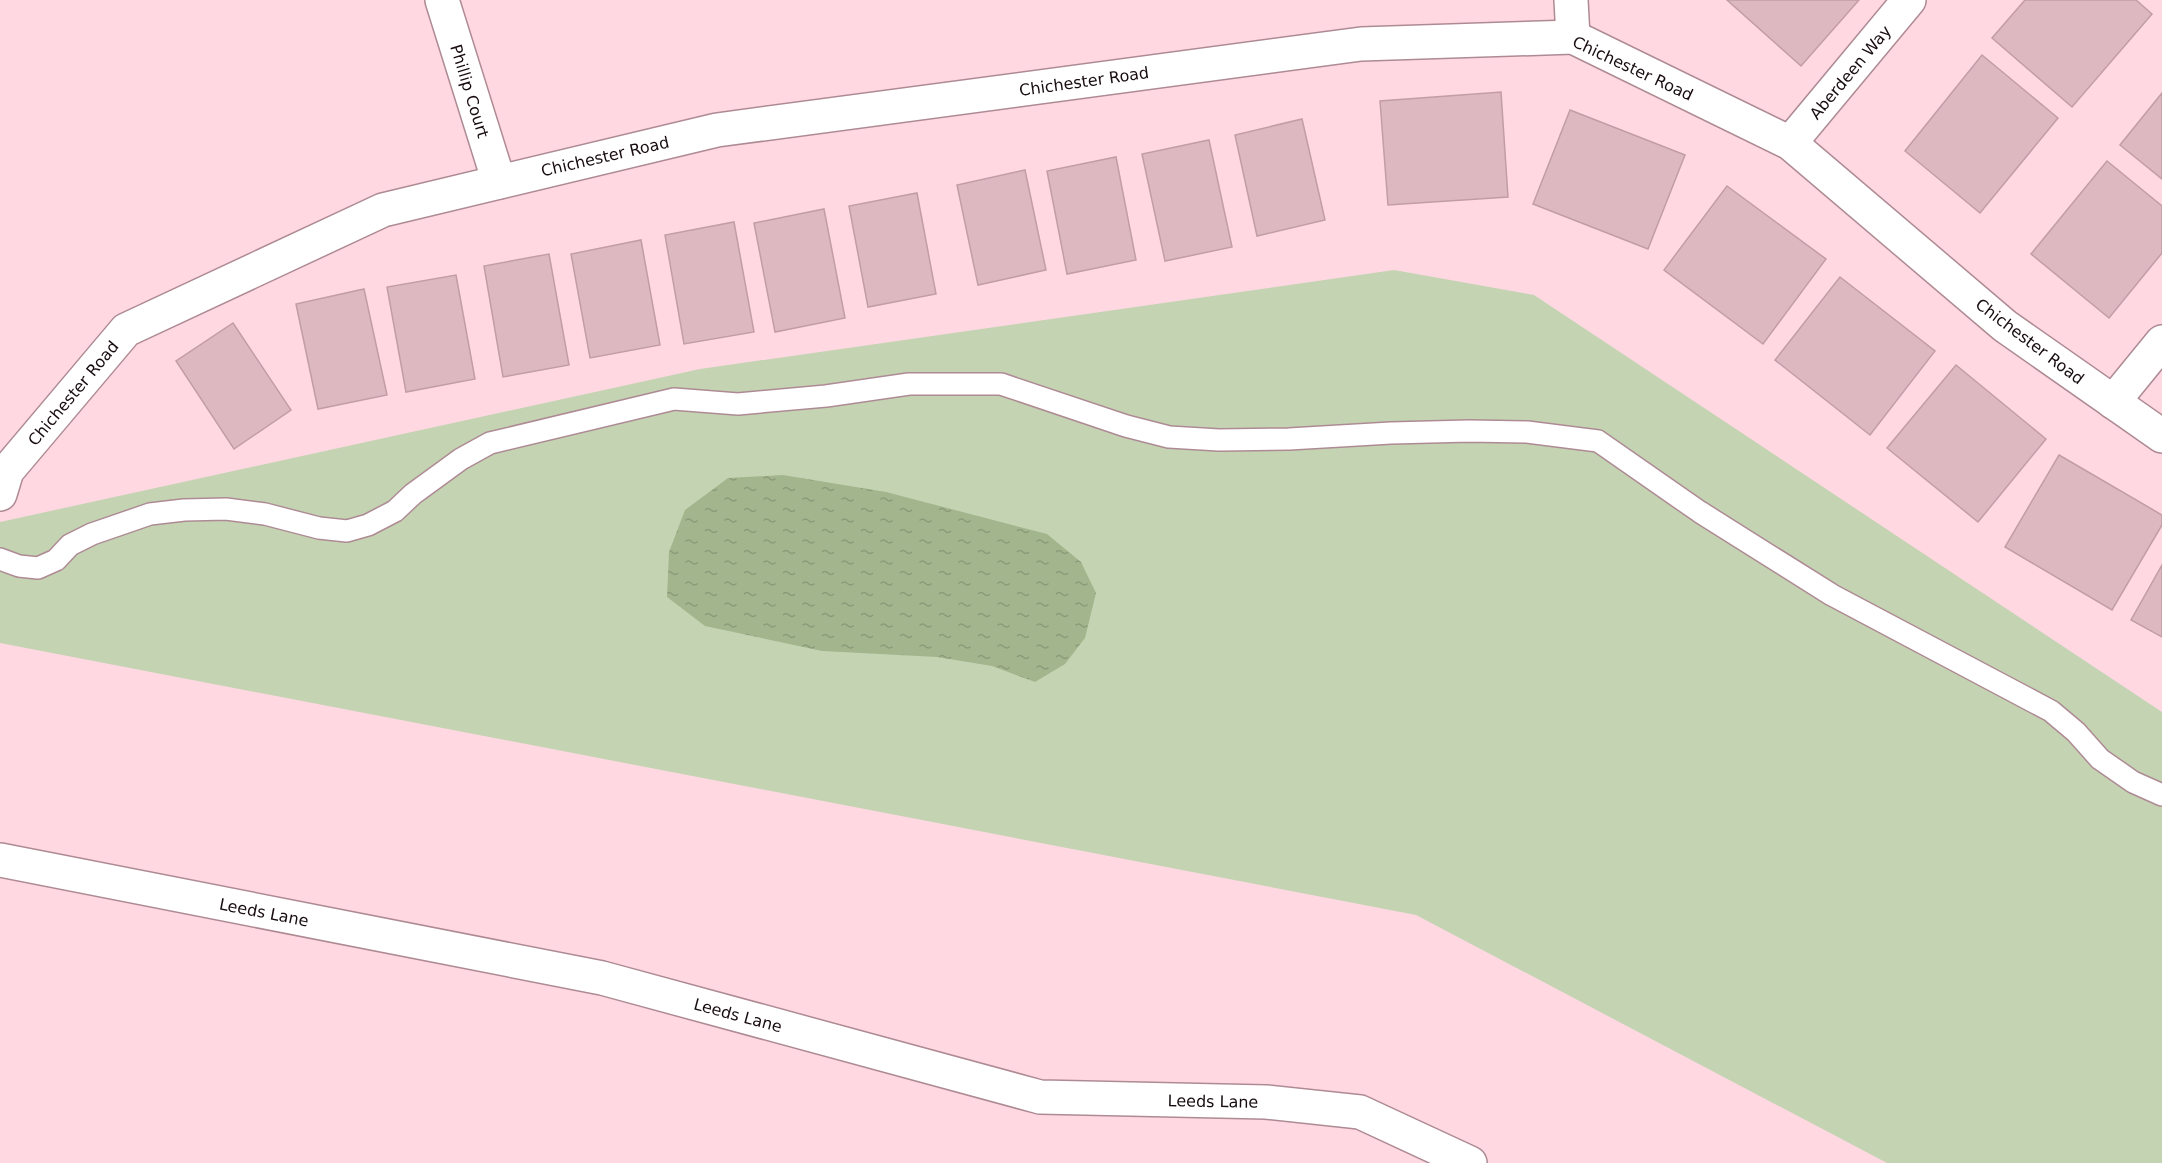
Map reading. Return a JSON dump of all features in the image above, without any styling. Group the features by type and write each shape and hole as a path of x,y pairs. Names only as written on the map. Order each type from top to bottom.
{"street":[{"name":"Phillip Court","path":"442,0 499,182"},
{"path":"1571,0 1573,37"},
{"name":"Aberdeen Way","path":"1790,143 1909,0"},
{"name":"Chichester Road","path":"2,477 126,330 383,210 728,128 1361,44 1573,37 1790,143 2006,326 2162,436"},
{"path":"2114,402 2162,342"},
{"name":"Leeds Lane","path":"0,860 602,978 1040,1097 1266,1102 1360,1112 1470,1163"}],"lane":[{"path":"0,559 19,566 38,568 56,560 70,545 92,534 150,514 184,510 226,509 265,514 319,528 347,531 368,525 395,511 413,494 461,459 490,443 674,399 738,404 826,396 909,384 1001,384 1126,426 1169,437 1288,440 1391,433 1527,432 1598,441 1700,512 1832,596 2051,711 2076,732 2100,759 2133,782 2162,795"}],"shaded area":[{"path":"1394,270 1534,295 2162,712 2162,1163 1887,1163 1416,915 0,643 0,522 700,369"}],"water":[{"path":"783,475 886,492 1047,534 1081,562 1096,593 1085,638 1065,664 1035,682 992,666 937,657 822,651 705,626 667,597 669,552 685,510 728,478"}],"building":[{"path":"1727,0 1859,0 1801,66"},
{"path":"2025,0 2136,0 2152,14 2072,107 1992,38"},
{"path":"1982,55 2058,118 1980,213 1905,151"},
{"path":"1501,92 1508,197 1388,205 1380,101"},
{"path":"2162,93 2162,179 2120,145"},
{"path":"1570,110 1685,155 1648,249 1533,204"},
{"path":"1302,119 1325,220 1257,236 1235,135"},
{"path":"1209,140 1232,247 1165,261 1142,154"},
{"path":"1116,157 1136,260 1067,274 1047,171"},
{"path":"2107,161 2162,206 2162,253 2109,318 2031,254"},
{"path":"1025,170 1046,270 978,285 957,185"},
{"path":"1727,186 1826,259 1763,344 1664,270"},
{"path":"917,193 936,294 868,307 849,206"},
{"path":"824,209 845,318 775,332 754,223"},
{"path":"734,222 754,332 684,344 665,235"},
{"path":"641,240 660,345 590,358 571,254"},
{"path":"549,254 569,365 503,377 484,266"},
{"path":"456,275 475,379 406,392 387,287"},
{"path":"1840,277 1935,351 1870,435 1775,360"},
{"path":"364,289 387,395 318,409 296,304"},
{"path":"233,323 291,410 234,449 176,361"},
{"path":"1956,365 2046,439 1978,522 1887,448"},
{"path":"2059,455 2162,515 2162,525 2112,610 2005,547"},
{"path":"2162,565 2162,637 2131,620"}]}
